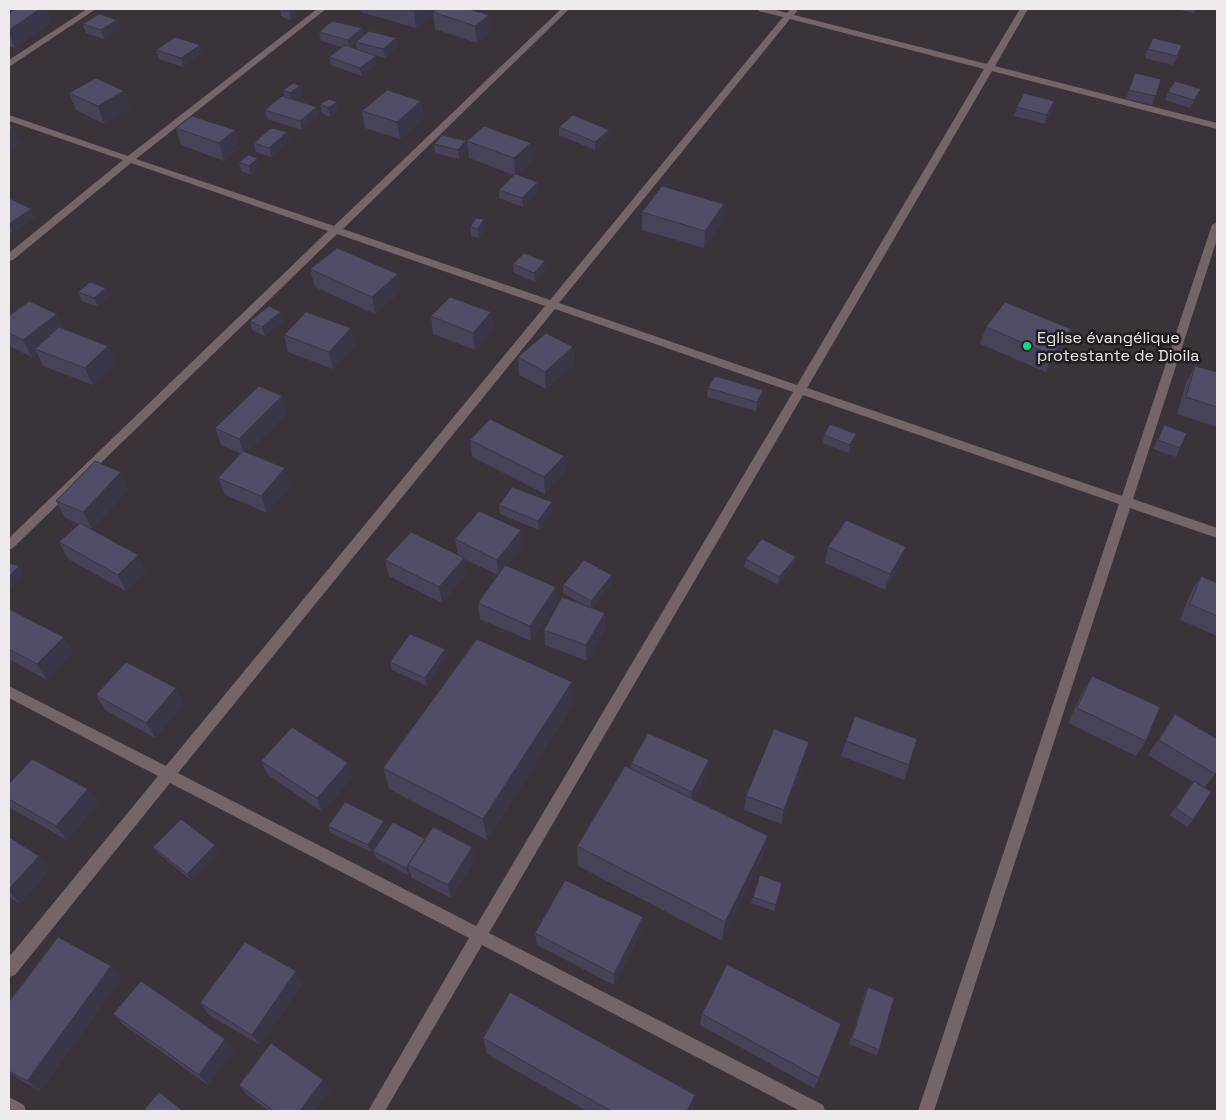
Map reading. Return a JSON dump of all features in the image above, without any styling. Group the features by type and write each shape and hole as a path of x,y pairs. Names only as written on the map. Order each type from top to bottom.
{"street":[{"path":"9,64 92,9"},
{"path":"9,258 130,159 322,9"},
{"path":"9,545 565,9"},
{"path":"762,9 792,12 990,67 1217,126"},
{"path":"376,1111 1024,9"},
{"path":"9,969 792,12"},
{"path":"9,118 1217,533"},
{"path":"926,1111 1217,225"},
{"path":"9,692 817,1111"},
{"path":"9,1105 18,1111"}],"building":[{"path":"15,9 40,9 9,30 9,13"},
{"path":"437,9 468,9 489,15 475,26 433,12"},
{"path":"99,14 117,20 101,30 83,24"},
{"path":"332,21 362,28 348,40 319,32"},
{"path":"369,31 396,38 383,49 356,42"},
{"path":"175,37 200,45 181,58 156,50"},
{"path":"1153,38 1182,45 1177,56 1148,49"},
{"path":"345,45 376,56 360,68 329,57"},
{"path":"1135,73 1161,79 1156,96 1129,90"},
{"path":"96,78 124,91 98,106 69,93"},
{"path":"1175,81 1201,89 1194,100 1168,92"},
{"path":"294,83 300,86 290,93 283,90"},
{"path":"387,90 421,101 397,122 362,111"},
{"path":"1024,93 1054,101 1047,115 1017,107"},
{"path":"282,96 317,107 300,121 265,110"},
{"path":"329,99 337,102 328,108 320,104"},
{"path":"573,115 609,130 595,142 559,127"},
{"path":"192,116 235,130 219,143 176,128"},
{"path":"484,126 531,143 514,158 467,141"},
{"path":"271,128 287,132 269,148 254,143"},
{"path":"442,135 466,141 458,150 434,144"},
{"path":"248,155 258,158 249,166 239,162"},
{"path":"515,174 538,182 522,198 499,190"},
{"path":"662,186 724,204 705,231 642,212"},
{"path":"9,198 31,209 9,224"},
{"path":"476,218 484,219 478,229 470,227"},
{"path":"337,248 398,274 372,297 310,269"},
{"path":"524,253 545,261 534,273 513,264"},
{"path":"90,282 106,288 94,298 78,292"},
{"path":"450,297 491,312 473,333 431,316"},
{"path":"29,301 57,314 23,340 9,333 9,316"},
{"path":"1005,302 1071,329 1052,355 986,327"},
{"path":"269,306 281,312 262,327 250,321"},
{"path":"306,312 351,328 329,352 284,335"},
{"path":"59,327 108,346 85,368 35,349"},
{"path":"546,333 573,347 545,372 518,357"},
{"path":"1195,366 1217,372 1217,407 1186,397"},
{"path":"715,376 763,390 757,402 708,388"},
{"path":"259,386 282,396 239,439 215,428"},
{"path":"490,419 564,456 544,477 470,440"},
{"path":"830,424 856,434 850,445 824,435"},
{"path":"1164,425 1187,433 1180,448 1158,440"},
{"path":"243,451 285,468 261,496 218,478"},
{"path":"95,461 121,472 83,512 56,501"},
{"path":"512,487 552,502 538,521 499,505"},
{"path":"479,511 521,530 497,560 455,539"},
{"path":"846,520 906,547 890,574 828,547"},
{"path":"80,523 138,555 118,575 59,542"},
{"path":"411,532 464,558 439,587 385,560"},
{"path":"762,539 796,557 779,577 746,559"},
{"path":"584,560 612,575 591,601 563,585"},
{"path":"9,563 19,566 9,577"},
{"path":"505,565 556,587 530,626 478,603"},
{"path":"1201,576 1217,583 1217,616 1190,604"},
{"path":"562,597 605,613 586,645 544,630"},
{"path":"9,609 64,637 37,664 9,649"},
{"path":"410,634 445,649 425,678 390,662"},
{"path":"477,639 572,682 483,819 383,768"},
{"path":"126,662 176,688 146,723 96,695"},
{"path":"1092,676 1160,707 1146,741 1077,708"},
{"path":"1175,714 1217,739 1217,771 1215,774 1159,740"},
{"path":"855,716 917,739 909,765 846,741"},
{"path":"292,727 348,763 317,798 261,761"},
{"path":"774,729 809,742 784,810 746,796"},
{"path":"648,733 709,760 692,792 631,763"},
{"path":"32,759 88,789 56,826 9,799 9,784"},
{"path":"625,766 768,836 725,922 577,846"},
{"path":"1194,781 1211,792 1193,820 1176,808"},
{"path":"345,802 384,821 368,845 328,826"},
{"path":"181,819 215,845 187,874 153,847"},
{"path":"393,822 425,839 406,868 373,851"},
{"path":"433,827 472,847 448,885 408,865"},
{"path":"9,837 39,856 9,889"},
{"path":"760,875 782,883 776,905 753,897"},
{"path":"565,880 643,917 614,974 535,933"},
{"path":"58,937 111,966 27,1081 9,1071 9,1002"},
{"path":"245,942 296,971 252,1035 200,1003"},
{"path":"727,964 841,1024 819,1078 702,1014"},
{"path":"141,981 225,1039 199,1075 113,1014"},
{"path":"868,987 894,998 879,1050 852,1038"},
{"path":"510,992 695,1095 687,1111 611,1111 483,1038"},
{"path":"271,1043 323,1080 300,1111 274,1111 239,1085"},
{"path":"159,1092 183,1111 143,1111"}],"place":[{"name":"Eglise évangélique protestante de Dioila","path":"1027,346"}]}
